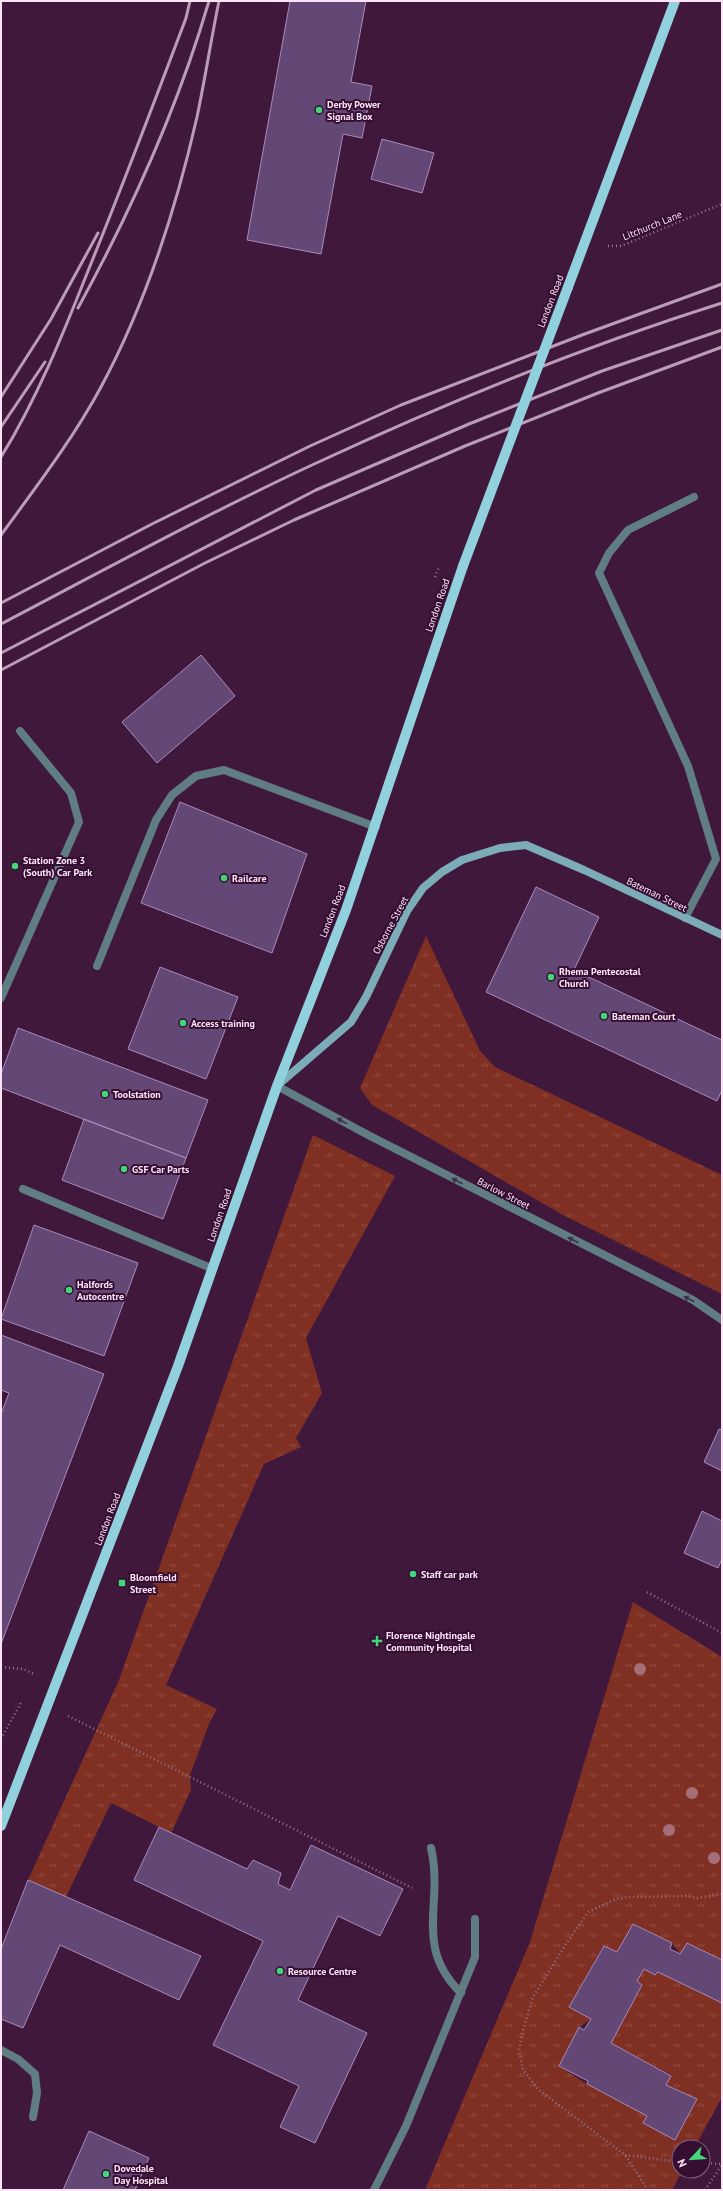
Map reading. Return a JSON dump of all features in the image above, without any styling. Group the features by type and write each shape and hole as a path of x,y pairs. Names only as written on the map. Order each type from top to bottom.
{"main road":[{"name":"London Road","path":"1,1826 48,1706 213,1269 277,1086 346,910 376,827 422,685 463,566 675,1"}],"street":[{"path":"685,918 716,859 688,766 599,573 609,553 628,530 694,497"},
{"path":"1,998 80,822 71,793 20,731"},
{"path":"97,966 156,820 172,795 196,776 224,770 376,827"},
{"name":"Osborne Street","path":"277,1086 351,1022 366,998 407,911 422,888 442,872 462,860 500,848 526,845 584,870"},
{"name":"Bateman Street","path":"584,870 722,935"},
{"name":"Barlow Street","path":"277,1086 370,1136 692,1300 722,1320"},
{"path":"23,1189 213,1269"},
{"path":"431,1848 434,1862 433,1938 438,1963 448,1981 461,1993"},
{"path":"374,2190 406,2126 475,1957 475,1919"},
{"path":"1,2050 18,2059 35,2074 37,2093 33,2117"}],"path":[{"name":"Litchurch Lane","path":"584,246 621,246 722,204"},
{"path":"646,1592 722,1633"},
{"path":"1,1667 22,1669 36,1675 32,1682"},
{"path":"1,1739 25,1694"},
{"path":"48,1706 434,1900"},
{"path":"648,2190 625,2155 581,2124 539,2090 523,2070 519,2050 523,2030 533,1997 588,1912 616,1899 687,1896 697,1898 722,1894"},
{"path":"625,2155 671,2161"},
{"path":"705,2190 717,2175 722,2165 711,2164"},
{"path":"717,2175 722,2177"}],"green space":[{"path":"426,936 480,1051 495,1067 722,1175 722,1294 563,1215 372,1105 360,1088"},
{"path":"313,1135 395,1176 306,1338 322,1393 296,1438 301,1447 264,1464 166,1685 217,1709 209,1724 190,1775 191,1790 171,1833 111,1803 66,1897 28,1880 119,1680"},
{"path":"633,1602 722,1657 722,1960 687,1943 680,1954 672,1943 633,1924 617,1952 603,1946 569,2007 591,2019 579,2027 559,2066 587,2084 647,2116 644,2124 673,2139 671,2139 671,2179 678,2179 672,2190 425,2190 530,1942"},
{"path":"644,1969 655,1975 658,1972 722,2003 722,2097 699,2139 676,2139 697,2099 666,2085 671,2075 611,2043 642,1985 637,1981"}],"building":[{"name":"Derby Power Signal Box","path":"290,1 366,1 351,82 372,86 362,138 343,134 321,254 247,240"},
{"path":"382,139 434,153 422,193 371,179"},
{"path":"201,655 235,696 157,763 122,722"},
{"name":"Railcare","path":"180,802 307,854 272,953 141,903"},
{"name":"Bateman Court","path":"536,887 599,917 574,970 722,1040 722,1090 717,1101 486,992"},
{"name":"Access training","path":"160,967 238,997 206,1079 128,1049"},
{"name":"Toolstation","path":"18,1028 208,1100 186,1158 1,1088 1,1074"},
{"name":"GSF Car Parts","path":"84,1119 186,1158 163,1219 62,1180"},
{"name":"Halfords Autocentre","path":"34,1225 138,1263 104,1356 1,1319"},
{"path":"1,1335 104,1374 1,1644 1,1414 9,1393 1,1390"},
{"path":"719,1429 722,1430 722,1471 704,1462"},
{"path":"702,1511 722,1521 722,1559 718,1568 684,1553"},
{"name":"Resource Centre","path":"159,1827 247,1869 253,1860 281,1873 278,1884 290,1890 311,1845 403,1889 380,1936 338,1916 298,2000 367,2033 315,2143 280,2127 299,2086 213,2045 263,1941 134,1880"},
{"path":"28,1880 201,1956 179,2000 60,1945 23,2028 1,2019 1,1949"},
{"path":"633,1924 672,1943 670,1949 680,1954 687,1943 722,1960 722,2003 658,1972 655,1975 644,1969 637,1981 642,1985 611,2043 671,2076 666,2085 697,2099 676,2139 643,2123 647,2116 587,2084 588,2081 559,2066 579,2027 584,2030 591,2019 569,2007 604,1946 617,1952"},
{"name":"Dovedale Day Hospital","path":"89,2131 149,2158 135,2190 63,2190"}],"railway":[{"path":"1,457 38,389 69,318 150,113 186,18 190,1"},
{"path":"78,308 98,271 152,158 183,80 209,1"},
{"path":"1,535 54,462 90,406 117,355 146,289 169,221 189,152 219,1"},
{"path":"1,397 51,319 98,233"},
{"path":"1,603 152,524 310,446 401,405 582,335 722,284"},
{"path":"1,624 234,503 362,442 514,377 618,338 722,303"},
{"path":"1,653 316,490 469,424 602,371 722,330"},
{"path":"1,670 205,563 294,520 465,446 598,393 722,347"},
{"path":"1,427 45,362"}],"place":[{"name":"Derby Power Signal Box","path":"319,110"},
{"name":"Station Zone 3 (South) Car Park","path":"15,866"},
{"name":"Railcare","path":"224,878"},
{"name":"Rhema Pentecostal Church","path":"551,977"},
{"name":"Bateman Court","path":"604,1016"},
{"name":"Access training","path":"183,1023"},
{"name":"Toolstation","path":"105,1094"},
{"name":"GSF Car Parts","path":"124,1169"},
{"name":"Halfords Autocentre","path":"69,1290"},
{"name":"Staff car park","path":"413,1574"},
{"name":"Bloomfield Street","path":"122,1583"},
{"name":"Florence Nightingale Community Hospital","path":"377,1641"},
{"name":"Resource Centre","path":"280,1971"},
{"name":"Dovedale Day Hospital","path":"106,2174"}]}
